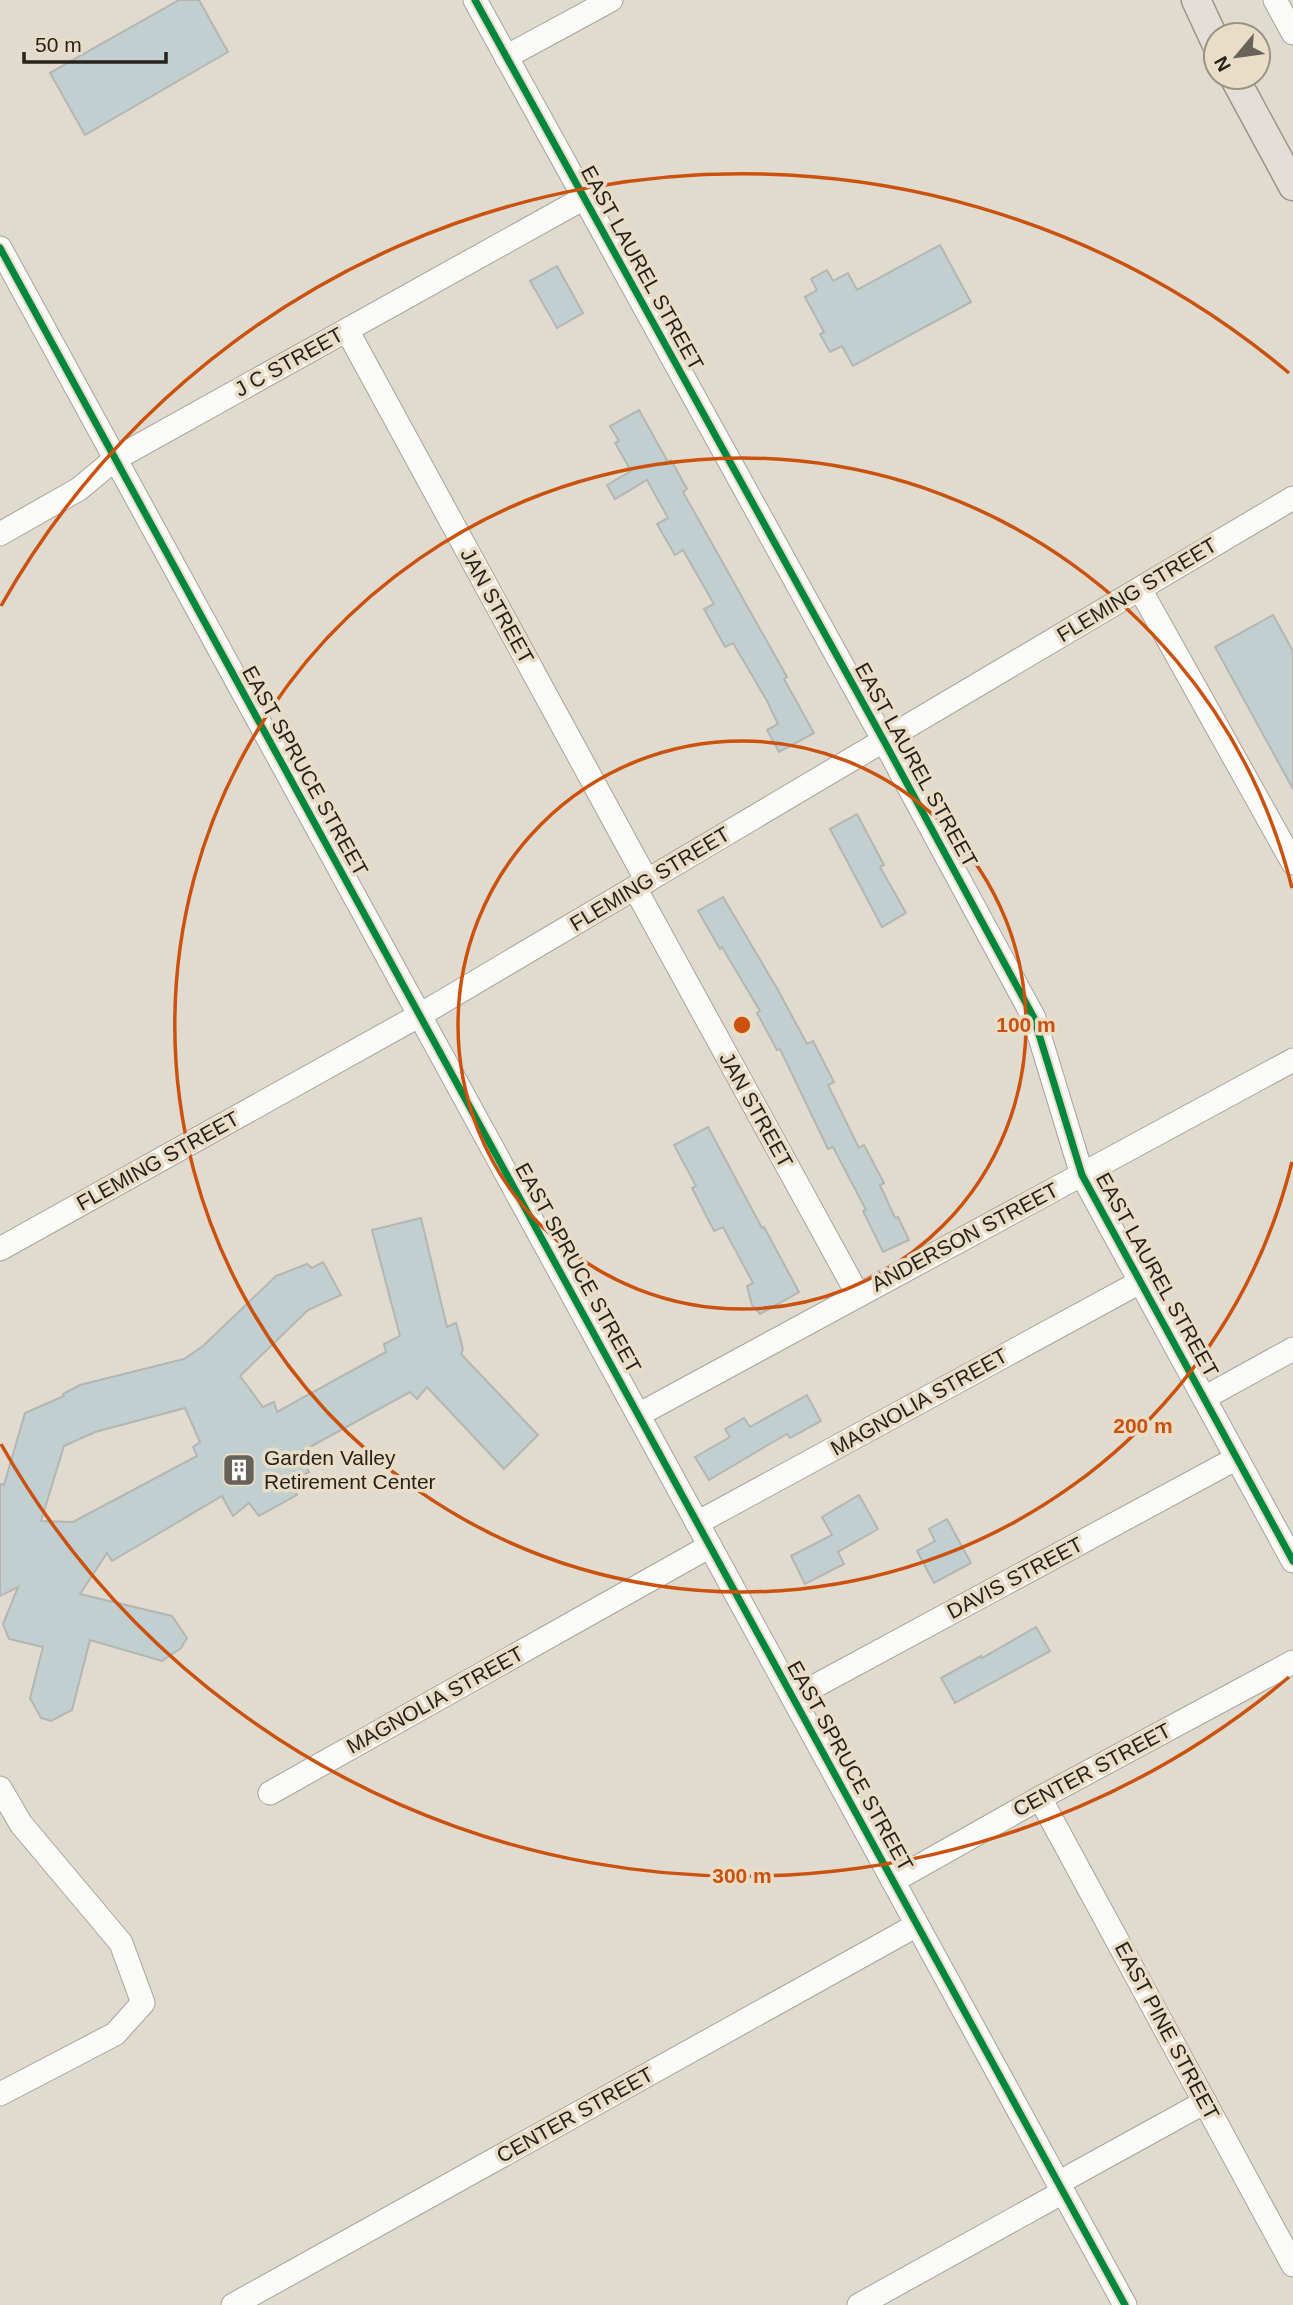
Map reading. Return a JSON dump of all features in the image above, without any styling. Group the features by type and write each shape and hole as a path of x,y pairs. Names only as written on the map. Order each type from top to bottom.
{"main road":[{"path":"1196,0 1206,21"},
{"path":"1242,91 1293,186"}],"street":[{"name":"EAST LAUREL STREET","path":"475,0 1034,1018 1082,1175 1293,1560"},
{"path":"506,57 611,0"},
{"path":"1275,0 1293,33"},
{"name":"J C STREET","path":"0,534 79,489 115,459 584,198"},
{"name":"EAST SPRUCE STREET","path":"0,248 1125,2305"},
{"name":"JAN STREET","path":"347,330 858,1295"},
{"name":"FLEMING STREET","path":"0,1250 420,1016 1293,498"},
{"path":"1140,589 1293,863"},
{"name":"ANDERSON STREET","path":"638,1415 1293,1060"},
{"name":"MAGNOLIA STREET","path":"697,1523 1140,1282"},
{"path":"1204,1398 1293,1349"},
{"name":"DAVIS STREET","path":"793,1699 1237,1458"},
{"name":"MAGNOLIA STREET","path":"270,1793 709,1546"},
{"name":"CENTER STREET","path":"893,1881 1040,1798 1293,1662"},
{"path":"0,1788 21,1824 121,1942 143,2003 115,2034 0,2094"},
{"name":"EAST PINE STREET","path":"1040,1798 1293,2265"},
{"name":"CENTER STREET","path":"233,2305 917,1925"},
{"path":"859,2305 1205,2102"}],"building":[{"path":"179,0 199,0 228,52 85,135 50,73"},
{"path":"940,245 971,302 853,366 842,346 830,352 820,334 824,332 805,297 817,290 811,279 827,270 833,281 848,273 857,290"},
{"path":"557,266 583,313 557,328 530,281"},
{"path":"639,410 668,462 671,460 687,489 683,492 787,677 784,679 814,733 779,752 767,730 778,724 767,701 733,643 725,647 704,609 714,604 683,550 675,555 657,524 668,518 647,480 615,499 607,485 631,471 615,443 619,441 610,426"},
{"path":"1273,615 1293,651 1293,789 1215,647"},
{"path":"857,814 884,865 880,867 906,913 882,927 830,829"},
{"path":"723,897 807,1044 813,1041 834,1082 828,1085 859,1148 864,1145 884,1183 880,1185 895,1218 898,1217 909,1240 883,1252 863,1211 866,1210 833,1147 828,1149 780,1049 777,1050 757,1013 760,1011 698,911"},
{"path":"708,1127 799,1292 760,1314 752,1305 747,1286 753,1283 723,1227 714,1231 692,1188 696,1186 674,1145"},
{"name":"Garden Valley Retirement Center","path":"421,1218 447,1327 456,1323 463,1349 461,1354 538,1435 504,1469 427,1387 417,1399 410,1392 299,1453 309,1472 289,1482 297,1495 259,1516 249,1503 233,1516 222,1496 112,1561 107,1553 80,1594 172,1616 187,1638 181,1648 162,1661 90,1640 72,1710 51,1721 41,1718 30,1698 43,1647 9,1639 3,1624 18,1587 0,1596 0,1484 4,1485 25,1413 64,1396 63,1394 80,1385 184,1359 203,1346 276,1276 307,1264 312,1268 323,1262 341,1295 308,1310 240,1376 263,1407 274,1402 277,1412 386,1352 384,1344 400,1336 372,1230","holes":["185,1408 200,1442 193,1447 197,1456 73,1522 41,1521 64,1446 95,1432"]},
{"path":"807,1395 821,1421 790,1438 787,1434 709,1480 695,1457 730,1437 725,1429 744,1418 750,1427"},
{"path":"859,1495 878,1529 838,1552 844,1564 805,1584 791,1556 832,1535 822,1517"},
{"path":"947,1519 971,1563 934,1583 917,1551 935,1541 929,1529"},
{"path":"1036,1627 1050,1651 955,1703 941,1678"}],"cycle path":[{"path":"475,0 1034,1018 1082,1175 1293,1561"},
{"path":"0,248 1125,2305"}],"place":[{"name":"Garden Valley Retirement Center","path":"239,1470"}]}
